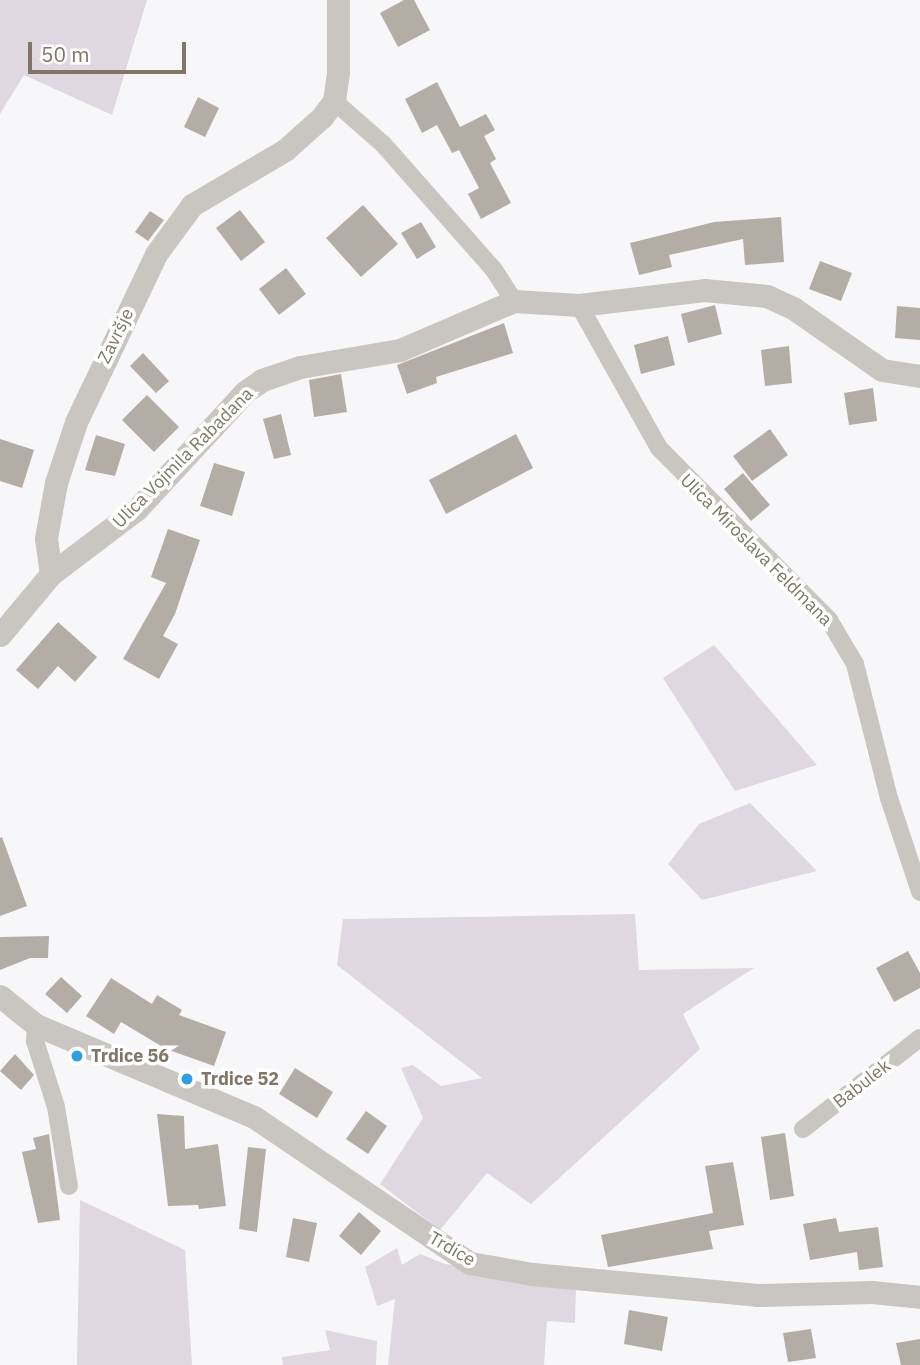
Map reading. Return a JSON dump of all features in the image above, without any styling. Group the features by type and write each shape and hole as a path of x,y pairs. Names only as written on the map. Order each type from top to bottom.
{"street":[{"path":"343,2 334,101 383,144 494,270 514,301"},
{"name":"Završje","path":"51,574 46,538 56,484 76,422 156,254 191,205 285,150 334,101"},
{"name":"Ulica Vojmila Rabadana","path":"51,574 137,509 189,450 262,380 300,367 400,350 514,301 579,305 704,290 767,296 793,308 882,370 920,376"},
{"name":"Ulica Miroslava Feldmana","path":"579,305 659,448 829,620 855,663 892,809 920,892"},
{"path":"0,635 51,574"},
{"name":"Trdice","path":"0,996 36,1026 254,1117 470,1263 532,1274 757,1295 872,1292 920,1297"},
{"path":"36,1026 35,1041 57,1107 69,1186"},
{"name":"Babulek","path":"803,1129 920,1038"}],"shaded area":[{"path":"0,0 147,0 112,115 24,75 0,114"},
{"path":"714,645 817,765 735,791 663,678"},
{"path":"750,803 817,871 702,900 668,864 699,824"},
{"path":"635,914 639,970 754,968 683,1014 700,1049 531,1204 487,1173 440,1230 380,1184 423,1118 401,1068 413,1065 441,1086 482,1078 337,965 343,919"},
{"path":"80,1200 185,1250 192,1365 77,1365"},
{"path":"397,1248 402,1265 420,1254 445,1264 576,1286 575,1323 547,1321 544,1365 388,1365 395,1299 377,1306 365,1267"},
{"path":"325,1330 377,1341 376,1365 283,1365 282,1357 330,1350"}],"building":[{"path":"404,0 414,0 430,30 398,47 380,13"},
{"path":"437,82 460,127 486,114 495,130 484,136 496,159 490,163 511,203 481,219 468,194 479,188 459,150 452,153 437,125 422,133 405,99"},
{"path":"198,97 219,108 205,137 184,127"},
{"path":"363,205 398,244 361,277 326,238"},
{"path":"240,210 265,242 241,261 216,228"},
{"path":"150,211 164,220 148,241 135,232"},
{"path":"781,217 784,262 745,265 743,239 669,255 672,267 639,275 630,243 714,222"},
{"path":"421,222 436,247 417,259 401,233"},
{"path":"820,261 852,273 841,301 809,289"},
{"path":"286,268 306,294 279,315 259,289"},
{"path":"715,305 722,334 688,343 681,314"},
{"path":"897,306 920,308 920,340 895,338"},
{"path":"504,323 513,353 436,377 437,383 407,394 397,365"},
{"path":"668,336 675,365 641,374 634,345"},
{"path":"789,346 792,383 765,386 761,350"},
{"path":"143,353 169,381 156,393 130,366"},
{"path":"341,374 347,412 314,417 309,380"},
{"path":"873,388 877,421 849,425 844,393"},
{"path":"147,395 179,427 154,452 122,420"},
{"path":"281,414 291,455 274,459 263,419"},
{"path":"770,429 788,455 752,481 733,456"},
{"path":"516,434 533,468 446,514 429,480"},
{"path":"96,435 125,444 115,476 85,470"},
{"path":"0,439 34,450 22,488 0,481"},
{"path":"214,463 245,472 232,516 200,506"},
{"path":"743,473 770,505 751,521 724,489"},
{"path":"168,529 200,540 175,614 163,636 178,644 159,679 123,659 166,583 151,577"},
{"path":"58,622 97,657 75,682 58,666 38,689 16,670"},
{"path":"2,837 27,906 0,916 0,838"},
{"path":"49,936 48,958 30,958 0,970 0,937"},
{"path":"908,951 920,973 920,988 894,1002 876,968"},
{"path":"61,977 82,996 67,1013 45,994"},
{"path":"111,978 152,1004 157,995 182,1010 179,1015 226,1032 214,1066 166,1049 121,1022 114,1034 86,1016"},
{"path":"15,1054 34,1075 21,1090 0,1071"},
{"path":"295,1068 333,1092 317,1118 279,1094"},
{"path":"366,1111 387,1126 368,1154 346,1139"},
{"path":"157,1114 184,1116 185,1149 218,1144 226,1206 199,1209 198,1205 168,1206"},
{"path":"785,1133 794,1196 770,1200 761,1137"},
{"path":"49,1134 60,1220 38,1223 22,1152 36,1149 33,1138"},
{"path":"248,1147 266,1149 257,1232 239,1229"},
{"path":"733,1162 744,1225 709,1231 713,1249 608,1267 601,1235 713,1213 705,1166"},
{"path":"359,1212 381,1231 361,1255 339,1236"},
{"path":"293,1218 317,1223 309,1262 286,1257"},
{"path":"836,1218 839,1232 878,1227 883,1267 859,1270 857,1252 810,1260 803,1224"},
{"path":"629,1310 668,1317 662,1351 624,1344"},
{"path":"811,1329 816,1358 788,1362 783,1333"},
{"path":"920,1339 920,1365 901,1365 896,1343"}],"place":[{"name":"Trdice 56","path":"77,1056"},
{"name":"Trdice 52","path":"187,1079"}]}
